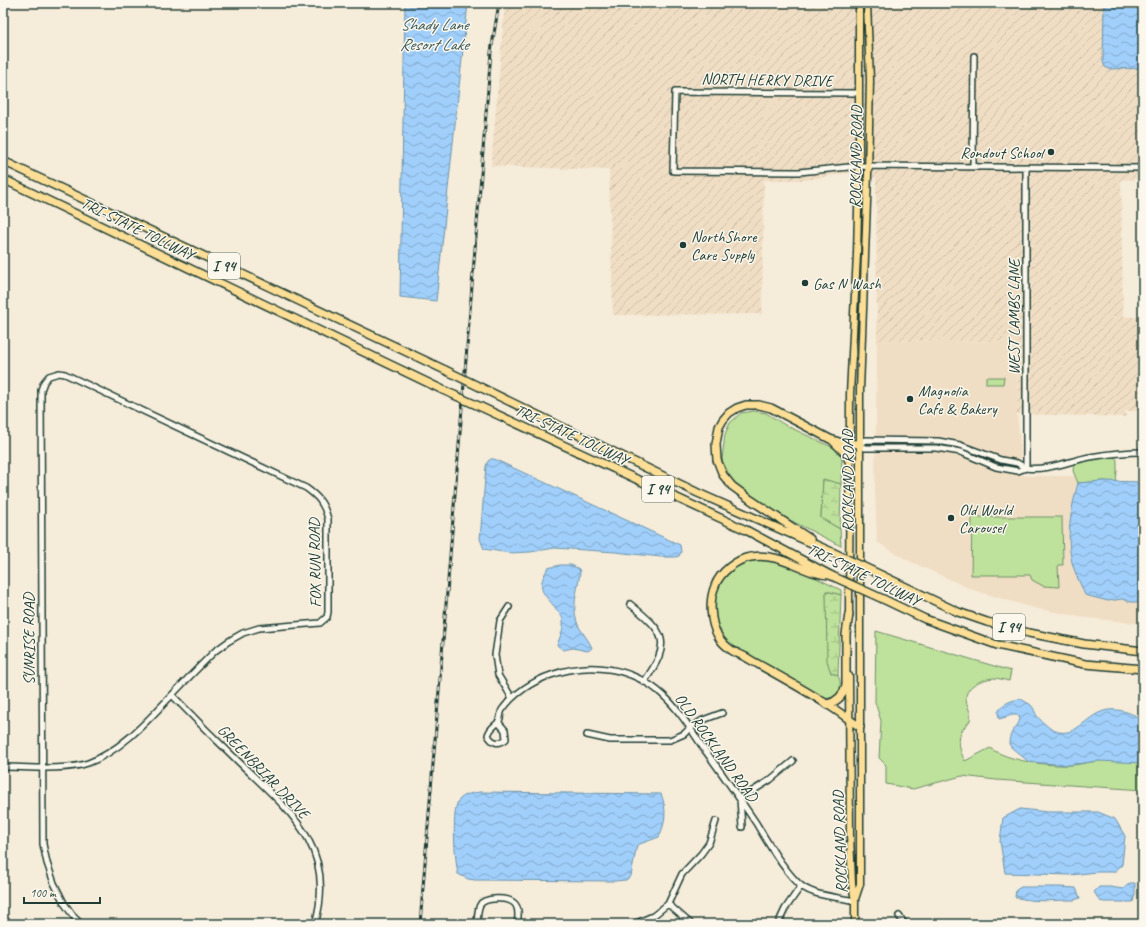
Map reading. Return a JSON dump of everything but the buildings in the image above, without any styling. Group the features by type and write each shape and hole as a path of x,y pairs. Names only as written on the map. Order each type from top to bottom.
{"highway":[{"name":"TRI-STATE TOLLWAY","path":"3,161 445,370 698,493 824,548 958,612 987,622 1029,633 1084,644 1143,651"},
{"name":"TRI-STATE TOLLWAY","path":"3,179 444,390 734,524 832,576 883,600 932,621 997,645 1085,664 1143,669"},
{"path":"824,548 732,486 723,475 717,460 716,444 719,428 729,413 737,408 752,404 771,408 838,442 860,444"},
{"path":"830,439 845,453 849,461"},
{"path":"832,576 821,575 776,558 758,556 744,558 729,568 717,580 713,590 711,607 713,622 718,636 730,649 749,658 827,704 860,727"},
{"path":"827,704 837,700 843,694 846,686 846,634 849,614"}],"main road":[{"name":"ROCKLAND ROAD","path":"855,901 851,868 849,443 850,388 857,254 860,3"},
{"name":"ROCKLAND ROAD","path":"855,901 860,884 860,369 870,80 867,3"},
{"path":"855,901 855,924"}],"street":[{"path":"973,167 974,56"},
{"name":"NORTH HERKY DRIVE","path":"859,93 675,92 673,171 799,172 859,166"},
{"path":"859,166 1143,168"},
{"name":"WEST LAMBS LANE","path":"1026,167 1026,468"},
{"name":"SUNRISE ROAD","path":"77,380 65,374 53,374 44,382 41,390 42,767 43,844 47,863 54,883 64,903 74,917 82,924"},
{"name":"FOX RUN ROAD","path":"3,767 61,767 88,763 100,757 134,734 214,652 229,641 243,633 259,628 320,623 327,617 328,612 328,519 326,511 319,498 306,488 77,380"},
{"path":"1026,468 1018,472 996,467 961,452 939,449 865,448 860,444 865,440 940,441 960,445 1001,460 1017,463 1026,468 1037,469 1090,457 1121,452 1143,452"},
{"path":"906,440 906,448"},
{"path":"939,449 940,441"},
{"path":"968,455 970,449"},
{"path":"630,604 648,619 662,640 662,650 658,660 644,682"},
{"path":"509,607 500,621 495,655 498,675 512,698"},
{"name":"OLD ROCKLAND ROAD","path":"498,722 501,712 512,698 525,688 547,676 570,670 596,668 610,669 626,673 644,682 664,696 690,728 796,881 809,891 855,901"},
{"name":"GREENBRIAR DRIVE","path":"172,695 200,725 290,812 302,829 313,849 320,881 318,911 315,924"},
{"path":"587,734 610,740 670,740 684,734 690,728 703,720 722,713"},
{"path":"742,827 740,800 770,780 793,761"},
{"path":"634,924 652,916 668,904 682,874 709,843 716,821"},
{"path":"778,924 785,909 801,886"},
{"path":"477,924 479,906 487,899 509,900 514,903 518,908 517,924"},
{"path":"668,904 691,924"},
{"path":"899,916 905,924"}],"shaded area":[{"path":"505,3 1143,3 1143,179 1121,180 1123,316 1143,318 1143,411 1125,411 1126,417 1017,414 1018,342 877,340 876,178 852,172 806,180 764,180 762,314 613,315 609,170 491,166"},
{"path":"877,340 1018,342 1017,414 1021,453 1020,475 1074,476 1078,483 1073,504 1071,525 1073,566 1078,576 1108,601 1122,599 1131,602 1143,602 1143,624 1088,618 1033,608 973,590 907,560 877,542 875,492"}],"green space":[{"path":"986,377 1004,377 1003,384 986,384"},
{"path":"754,411 766,413 785,425 836,449 841,453 841,484 823,480 821,518 840,529 841,546 788,519 751,496 732,481 722,460 725,434 730,423 741,413"},
{"path":"1114,456 1117,460 1116,482 1103,481 1078,483 1073,471 1074,464 1093,458"},
{"path":"823,479 841,484 840,529 821,518"},
{"path":"972,517 1062,517 1063,565 1058,565 1059,587 1043,586 1032,580 1030,575 971,575"},
{"path":"763,559 800,570 841,590 841,595 826,591 831,673 838,675 839,678 840,690 838,696 819,699 730,647 719,636 712,605 718,579 744,561"},
{"path":"826,591 841,595 838,675 831,673 827,661"},
{"path":"876,631 1011,671 1009,681 994,678 985,680 972,686 967,693 966,701 970,714 970,720 963,729 959,741 960,750 965,761 990,748 998,753 1017,759 1050,765 1073,765 1108,760 1143,763 1143,790 996,780 962,776 913,789 886,784 886,765 879,758 881,721 875,702"}],"water":[{"name":"Shady Lane Resort Lake","path":"405,3 468,3 436,301 400,297"},
{"path":"1104,3 1143,3 1143,68 1109,69 1105,67 1103,62"},
{"path":"494,459 680,545 681,552 679,556 661,557 555,548 530,552 510,553 484,549 480,539 486,466 488,461"},
{"path":"1103,481 1143,482 1143,602 1131,602 1122,599 1108,601 1085,595 1073,566 1069,545 1069,535 1071,514 1078,483"},
{"path":"560,565 571,565 579,569 580,572 575,600 575,613 579,627 592,648 588,651 573,648 563,650 557,645 562,630 563,619 543,593 542,583 548,568"},
{"path":"1021,699 1031,705 1037,716 1047,726 1053,730 1062,732 1077,728 1098,713 1107,710 1128,712 1137,716 1143,720 1143,763 1098,761 1069,765 1029,762 1009,744 1010,736 1020,719 1018,715 999,719 998,712 1002,706 1008,702"},
{"path":"480,792 661,794 665,816 659,837 637,845 631,876 626,880 475,880 468,879 458,874 454,824 455,813 459,800 463,796"},
{"path":"1020,809 1048,812 1098,812 1115,819 1125,836 1122,865 1114,872 1070,875 1005,873 1000,841 1003,818"},
{"path":"1130,883 1135,883 1133,902 1100,901 1094,892 1099,887 1123,889"},
{"path":"1021,887 1076,888 1080,898 1074,900 1044,901 1015,897 1016,890"}],"railway":[{"path":"420,924 491,52 499,3"}],"place":[{"name":"Rondout School","path":"1051,152"},
{"name":"NorthShore Care Supply","path":"683,245"},
{"name":"Gas N Wash","path":"805,283"},
{"name":"Magnolia Cafe & Bakery","path":"910,399"},
{"name":"Old World Carousel","path":"951,518"}]}
